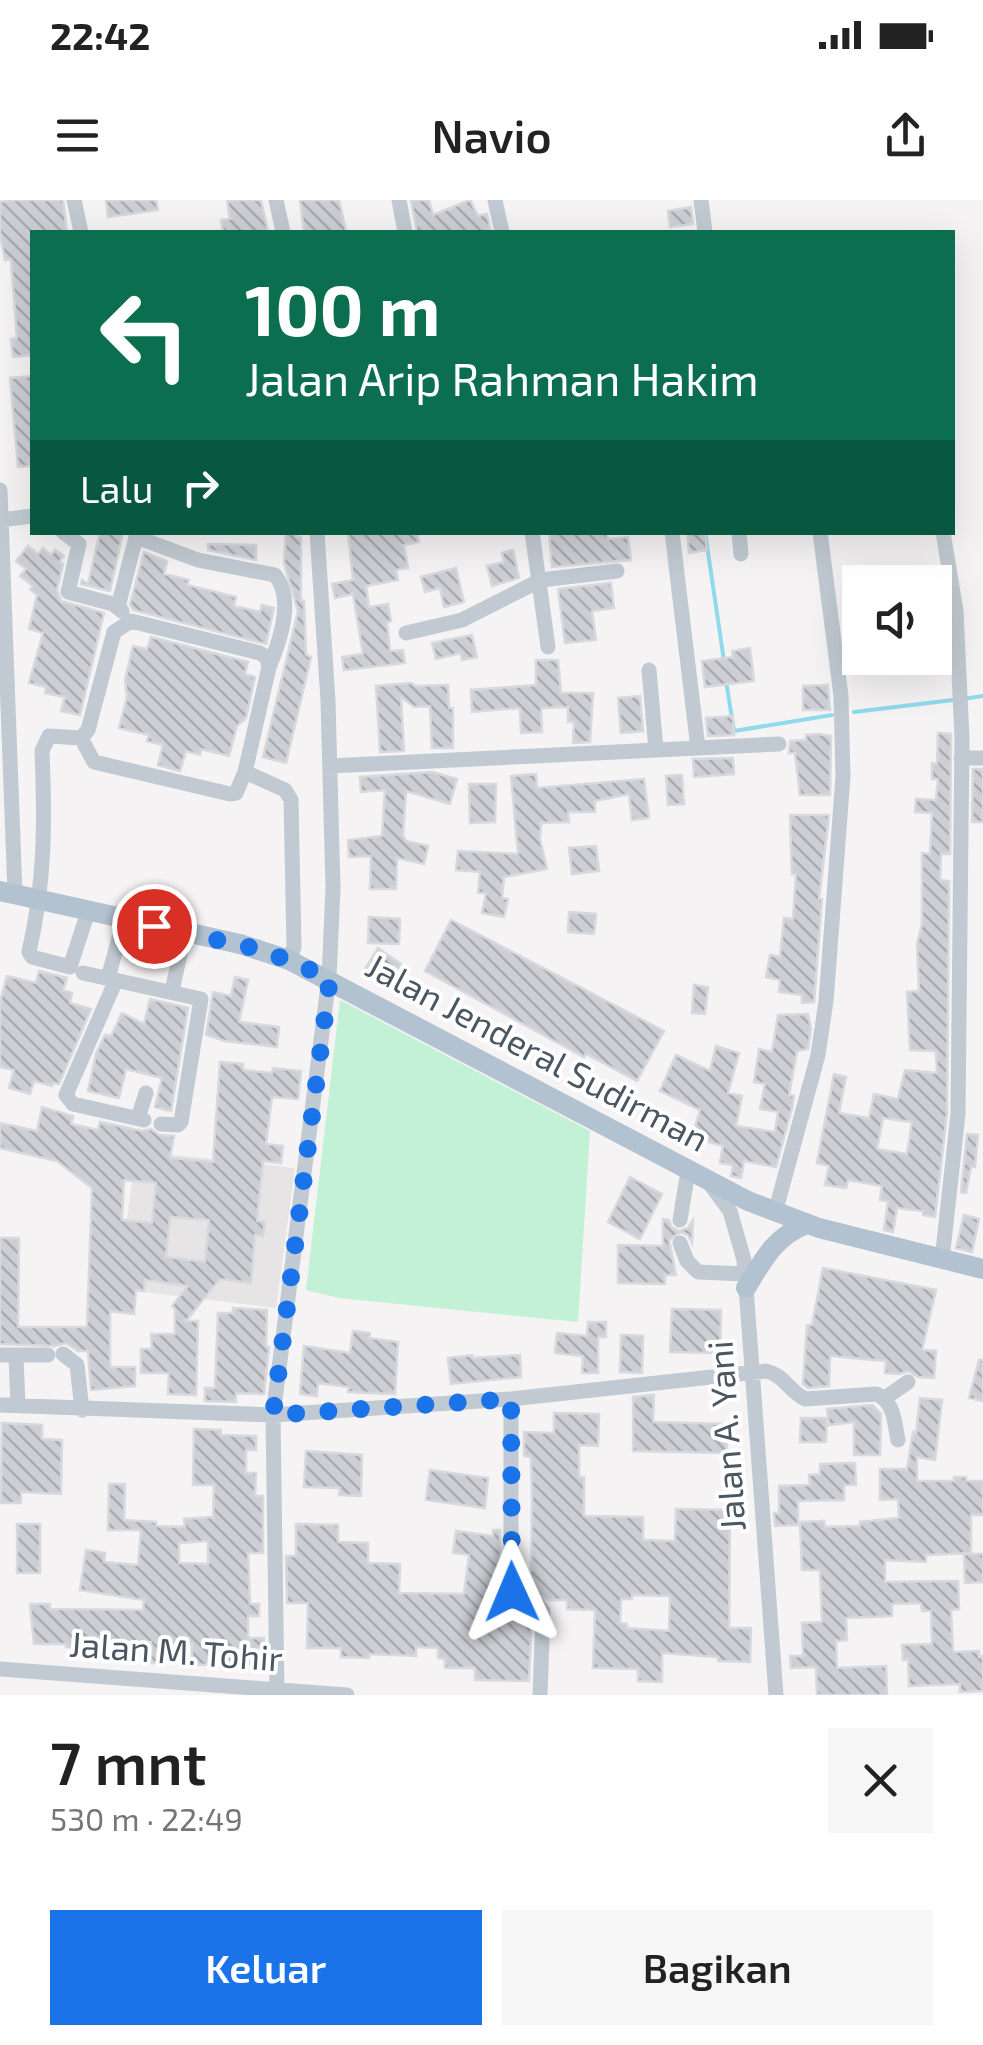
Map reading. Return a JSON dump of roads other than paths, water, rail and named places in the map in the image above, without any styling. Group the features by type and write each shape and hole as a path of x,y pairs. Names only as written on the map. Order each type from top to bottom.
{"main road":[{"name":"Jalan Jenderal Sudirman","path":"8,893 240,944 289,960 330,978 708,1182 775,1213 983,1269"},
{"path":"745,1281 778,1240 807,1224"}],"street":[{"path":"74,200 81,230"},
{"path":"276,200 284,230"},
{"path":"399,200 405,230"},
{"path":"495,200 502,230"},
{"path":"701,200 705,230"},
{"path":"0,490 8,893"},
{"path":"1,520 30,516"},
{"path":"67,535 79,544 68,592 118,608 131,622 260,653 267,658 269,667"},
{"path":"277,1693 273,1415 330,978 334,888 317,535"},
{"path":"533,535 548,647"},
{"path":"672,535 698,748"},
{"path":"739,535 742,554"},
{"path":"775,1213 818,1055 842,796 842,696 820,535"},
{"path":"942,1260 958,1114 961,758 956,611 943,535"},
{"path":"81,738 94,762 230,794 236,793 245,772 269,667 280,640 284,618 282,583 275,575 198,560 136,537 118,608"},
{"path":"406,633 462,620 541,580 617,572"},
{"path":"81,738 88,730 114,632 131,622"},
{"path":"649,670 656,750"},
{"path":"81,738 49,736 42,751 45,844 41,900 29,952 37,960 64,968 73,963 88,912"},
{"path":"330,766 779,744"},
{"path":"961,758 983,758"},
{"path":"245,772 285,790 290,800 294,947 289,960"},
{"path":"124,920 112,979 66,1096 73,1104 141,1119 146,1092"},
{"path":"172,991 184,932"},
{"path":"83,973 198,996 202,1006 181,1122 161,1124"},
{"path":"680,1220 688,1170"},
{"name":"Jalan A. Yani","path":"708,1182 722,1198 736,1225 745,1281 776,1695"},
{"path":"680,1243 687,1261 698,1272 745,1281"},
{"path":"18,1405 8,1356 56,1354 76,1365 82,1410"},
{"path":"0,1405 273,1415 511,1399 752,1370 775,1373 795,1394 805,1398 876,1394 885,1398 891,1406 898,1440"},
{"path":"885,1398 908,1382"},
{"path":"511,1399 511,1584 515,1597 538,1604 543,1611 540,1695"},
{"name":"Jalan M. Tohir","path":"0,1668 277,1693 347,1695"}],"waterway":[{"path":"705,535 724,661"},
{"path":"726,681 734,731 832,715"},
{"path":"963,699 983,696"},
{"path":"854,712 953,700"}]}
